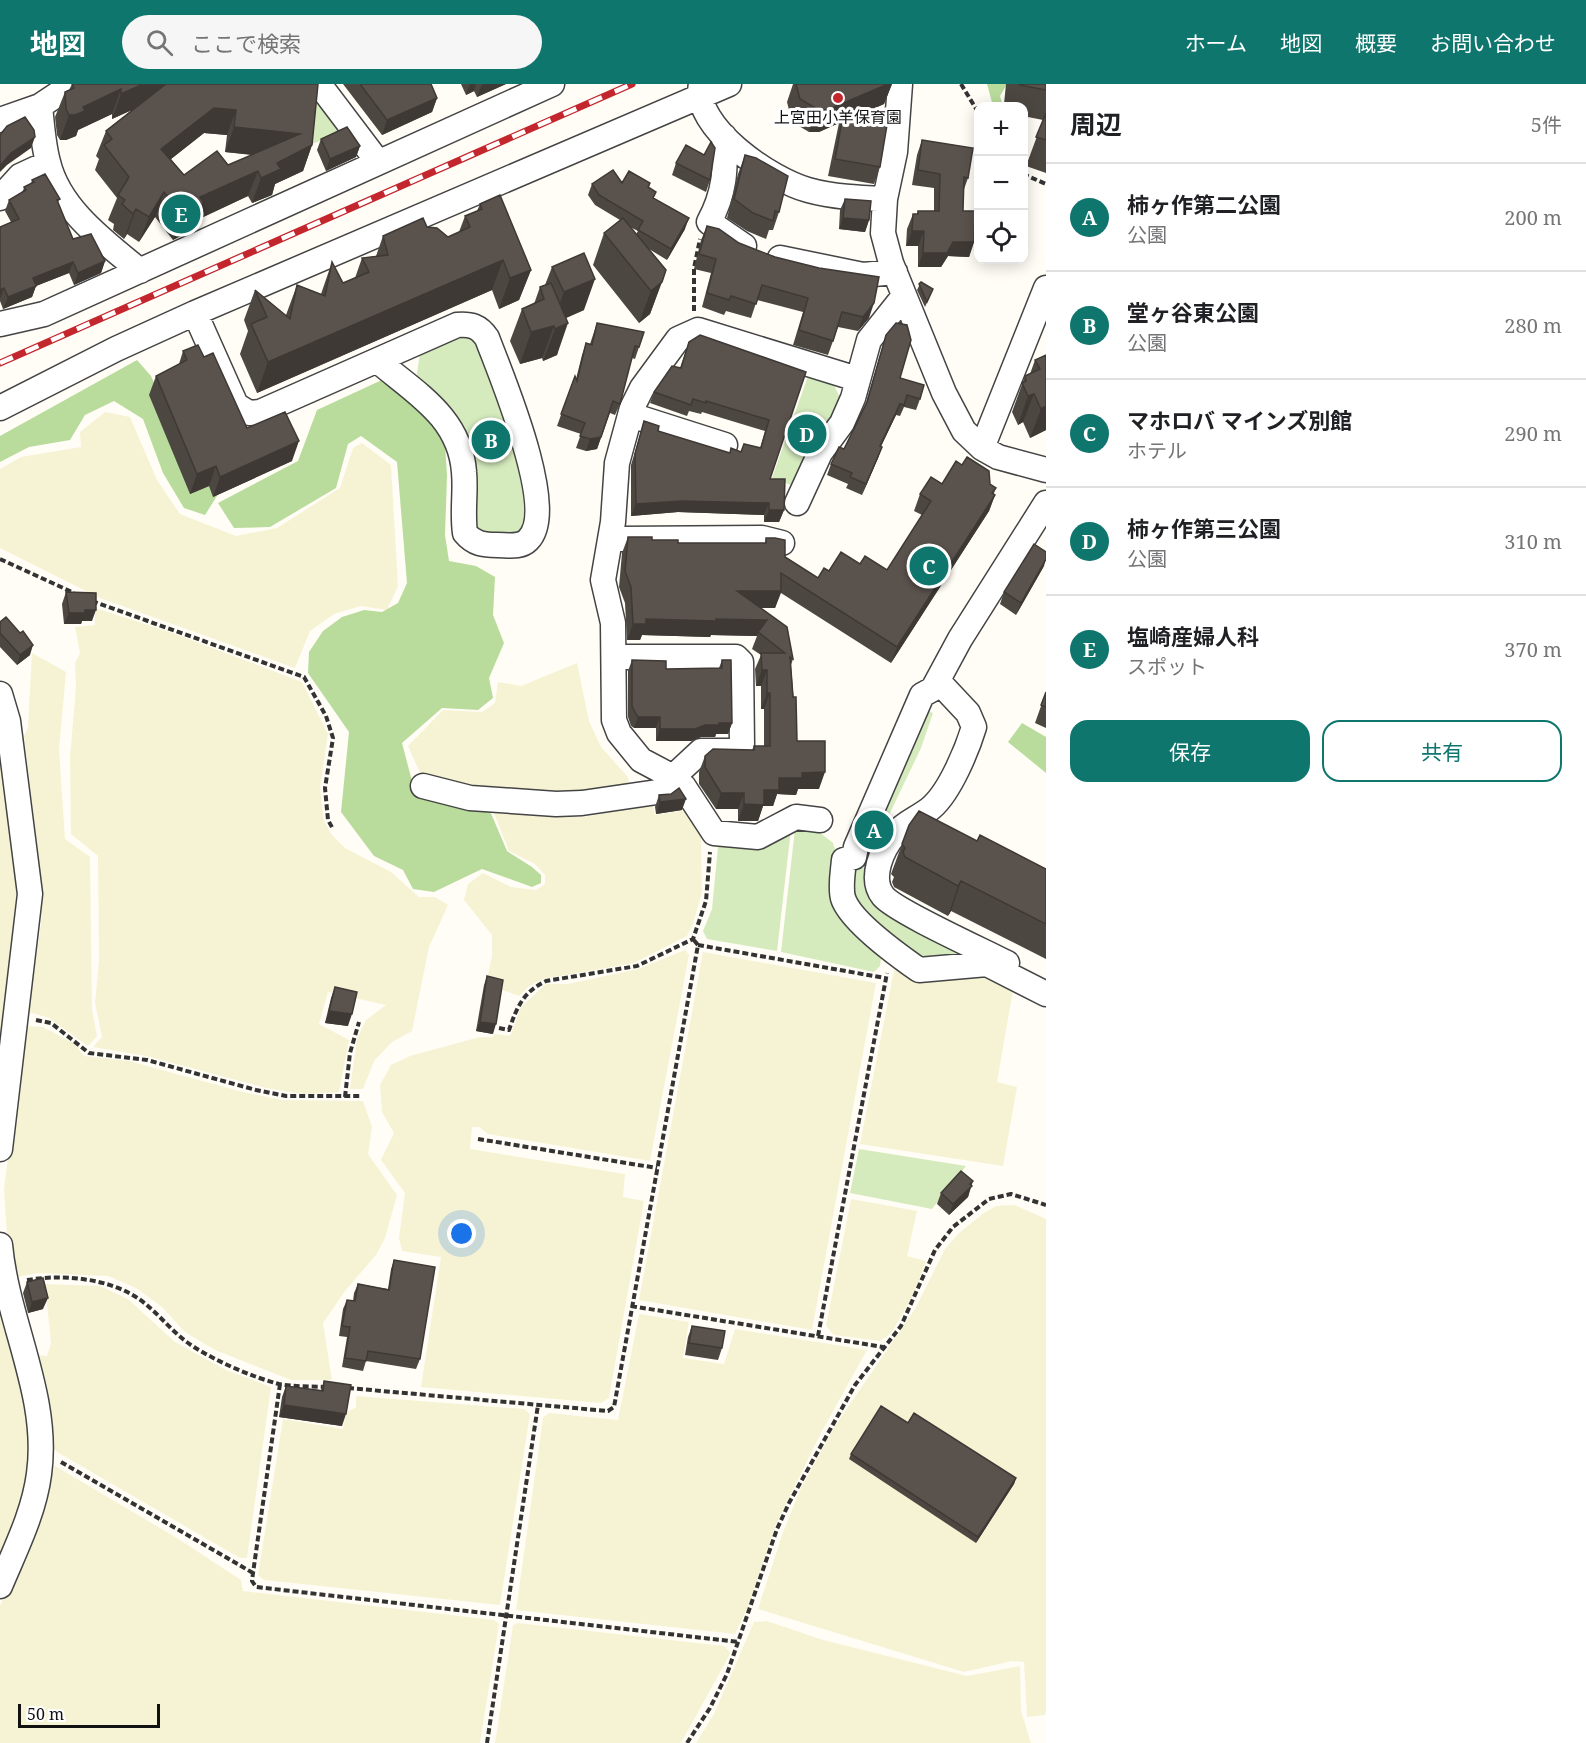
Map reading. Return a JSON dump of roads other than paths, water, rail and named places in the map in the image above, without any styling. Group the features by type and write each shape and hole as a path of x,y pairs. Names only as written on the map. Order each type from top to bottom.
{"street":[{"path":"0,120 40,106 73,84"},
{"path":"319,84 378,162"},
{"path":"0,324 44,314 552,84"},
{"path":"0,408 116,348 700,90 729,84"},
{"path":"900,84 895,152 885,199 883,234 904,296 944,393 964,430 982,448 998,457 1046,470"},
{"path":"700,90 709,121 762,168 785,182 842,197 885,199"},
{"path":"40,106 48,163 64,199 100,238 140,271"},
{"path":"724,136 724,188 720,203 709,222 738,243 784,260 863,275 895,272"},
{"path":"0,198 20,176 48,163"},
{"path":"982,448 1046,288"},
{"path":"797,503 820,453 842,423 853,398 869,340 904,296"},
{"path":"195,313 236,405 249,413 260,412 379,362 457,325 474,326 481,330 487,338 526,444 534,482 536,507 533,532 529,539 519,545 486,545 470,540 465,533 464,472 456,439 443,415 379,362"},
{"path":"820,820 796,817 758,837 714,833 684,787 673,777 641,760 619,733 614,720 612,704 615,657 613,623 603,580 615,506 615,473 631,415 642,388 678,339 698,330 857,379"},
{"path":"631,415 725,444"},
{"path":"1046,503 933,689 922,695 856,847 854,857 844,860 843,899 855,916 897,954 919,970 987,964 1046,992"},
{"path":"609,539 680,546 747,545 762,538 783,543"},
{"path":"423,786 470,798 574,803 664,790 673,777 700,751 739,751 742,746 741,662 736,657 615,657"},
{"path":"938,681 968,713 975,727 947,787 932,807 894,834 876,867 878,883 883,896 901,908 1013,966 1046,992"},
{"path":"0,694 8,721 30,880 28,927 17,1017 3,1097 0,1149"},
{"path":"0,1245 6,1284 37,1407 40,1450 39,1474 31,1508 0,1586"}],"railway":[{"path":"0,363 632,84"}],"place":[{"name":"上宮田小羊保育園","path":"838,98"},
{"name":"塩崎産婦人科","path":"181,214"},
{"name":"柿ヶ作第三公園","path":"807,434"},
{"name":"堂ヶ谷東公園","path":"491,440"},
{"name":"マホロバ マインズ別館","path":"929,566"},
{"name":"柿ヶ作第二公園","path":"874,830"}]}
